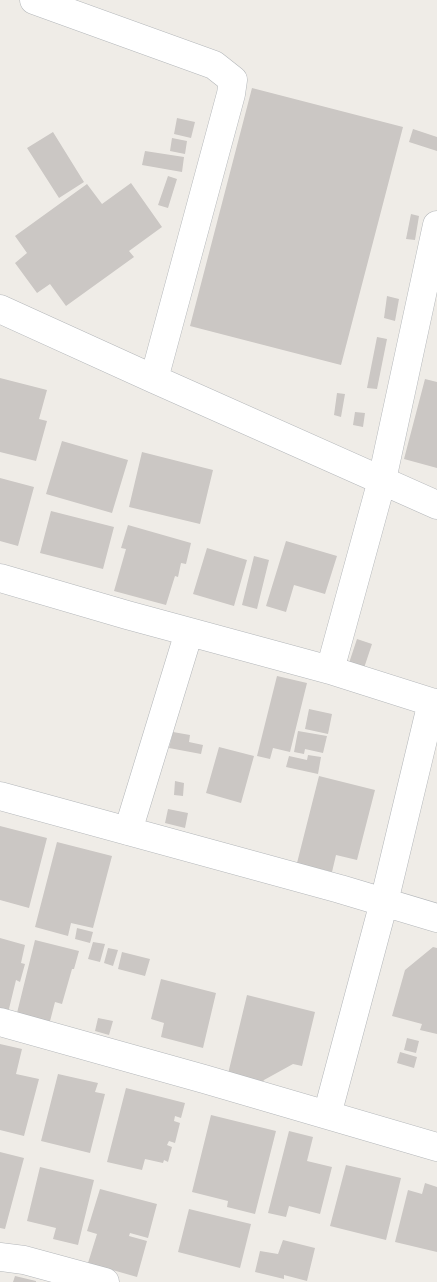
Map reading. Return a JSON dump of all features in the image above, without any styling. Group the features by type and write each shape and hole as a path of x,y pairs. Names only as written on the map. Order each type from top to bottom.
{"street":[{"path":"34,0 214,65 232,80 231,94 154,379"},
{"path":"330,670 382,480 426,332 437,225"},
{"path":"0,309 437,505"},
{"path":"0,578 127,616 330,670 434,703 384,902 327,1116"},
{"path":"128,831 189,632"},
{"path":"0,796 340,889 437,918"},
{"path":"0,1022 437,1147"},
{"path":"0,1257 24,1260 105,1282"}],"building":[{"path":"252,88 403,127 341,365 190,326"},
{"path":"177,118 195,122 191,138 174,134"},
{"path":"413,129 437,137 437,151 409,142"},
{"path":"53,132 84,182 59,198 27,148"},
{"path":"172,138 187,141 185,154 170,151"},
{"path":"145,151 184,157 182,172 142,165"},
{"path":"168,176 177,179 168,208 158,205"},
{"path":"131,183 162,227 129,251 134,257 66,306 50,284 37,293 15,263 27,253 15,236 87,184 102,204"},
{"path":"411,214 419,216 415,240 406,239"},
{"path":"387,296 399,299 395,321 384,318"},
{"path":"377,337 387,339 377,389 367,388"},
{"path":"0,378 47,390 39,419 47,421 36,461 0,452"},
{"path":"425,379 437,382 437,468 404,459"},
{"path":"337,393 345,394 341,417 334,415"},
{"path":"355,412 365,413 363,427 353,425"},
{"path":"62,441 128,460 112,513 46,494"},
{"path":"142,452 213,470 200,524 129,507"},
{"path":"0,478 34,487 18,546 0,541"},
{"path":"51,511 114,527 103,569 40,553"},
{"path":"128,525 191,543 186,564 181,563 178,577 175,576 166,605 114,591 126,549 121,548"},
{"path":"286,541 337,556 325,594 294,585 286,612 266,606"},
{"path":"207,548 247,560 234,606 193,594"},
{"path":"254,556 269,560 257,609 242,605"},
{"path":"357,639 372,644 364,668 349,663"},
{"path":"277,676 307,683 290,752 273,748 270,759 257,756"},
{"path":"309,709 332,714 328,734 305,729"},
{"path":"298,731 327,736 323,753 305,749 304,754 294,752"},
{"path":"173,732 190,735 189,742 203,745 201,754 169,748"},
{"path":"219,747 254,756 241,803 206,793"},
{"path":"308,755 321,757 318,774 286,767 289,756 307,760"},
{"path":"319,776 375,790 357,860 336,855 332,872 297,863"},
{"path":"175,781 184,783 183,796 174,795"},
{"path":"168,809 188,813 185,828 165,823"},
{"path":"0,826 47,838 29,908 0,900"},
{"path":"57,842 112,856 93,928 71,923 68,936 35,927"},
{"path":"77,928 93,932 90,943 75,939"},
{"path":"0,938 25,945 21,963 25,964 20,982 16,980 7,1017 0,1015"},
{"path":"35,940 79,951 62,1004 55,1002 49,1025 16,1017"},
{"path":"93,942 105,944 100,962 88,959"},
{"path":"433,947 437,948 437,1034 420,1030 422,1024 392,1016 405,970"},
{"path":"108,948 118,950 113,966 104,963"},
{"path":"122,952 150,959 145,976 118,969"},
{"path":"161,979 216,993 203,1048 161,1037 164,1023 151,1019"},
{"path":"247,995 315,1012 302,1066 293,1064 264,1080 260,1086 227,1078"},
{"path":"98,1018 113,1021 109,1035 95,1031"},
{"path":"407,1038 419,1041 416,1053 404,1050"},
{"path":"0,1044 22,1049 16,1074 39,1079 24,1136 0,1130"},
{"path":"400,1052 417,1057 414,1068 397,1063"},
{"path":"58,1074 98,1083 95,1092 105,1094 90,1153 41,1141"},
{"path":"126,1088 185,1103 181,1118 175,1116 174,1121 180,1123 175,1143 169,1141 167,1145 172,1147 168,1162 164,1160 163,1163 145,1159 142,1170 107,1162"},
{"path":"211,1115 276,1131 255,1214 227,1207 228,1201 192,1192"},
{"path":"289,1131 313,1137 307,1161 332,1167 320,1214 289,1206 286,1217 268,1213"},
{"path":"0,1152 24,1158 5,1229 0,1228"},
{"path":"346,1165 401,1178 386,1240 330,1226"},
{"path":"40,1167 94,1180 78,1245 53,1239 56,1228 27,1221"},
{"path":"425,1183 437,1187 437,1252 395,1242 408,1190 422,1194"},
{"path":"100,1189 157,1204 148,1238 130,1233 129,1236 147,1241 137,1277 88,1263 97,1234 87,1231"},
{"path":"189,1209 251,1224 240,1268 178,1252"},
{"path":"283,1240 315,1248 307,1281 284,1275 284,1279 255,1272 260,1251 278,1254"},
{"path":"15,1276 36,1281 36,1282 13,1282"}]}
